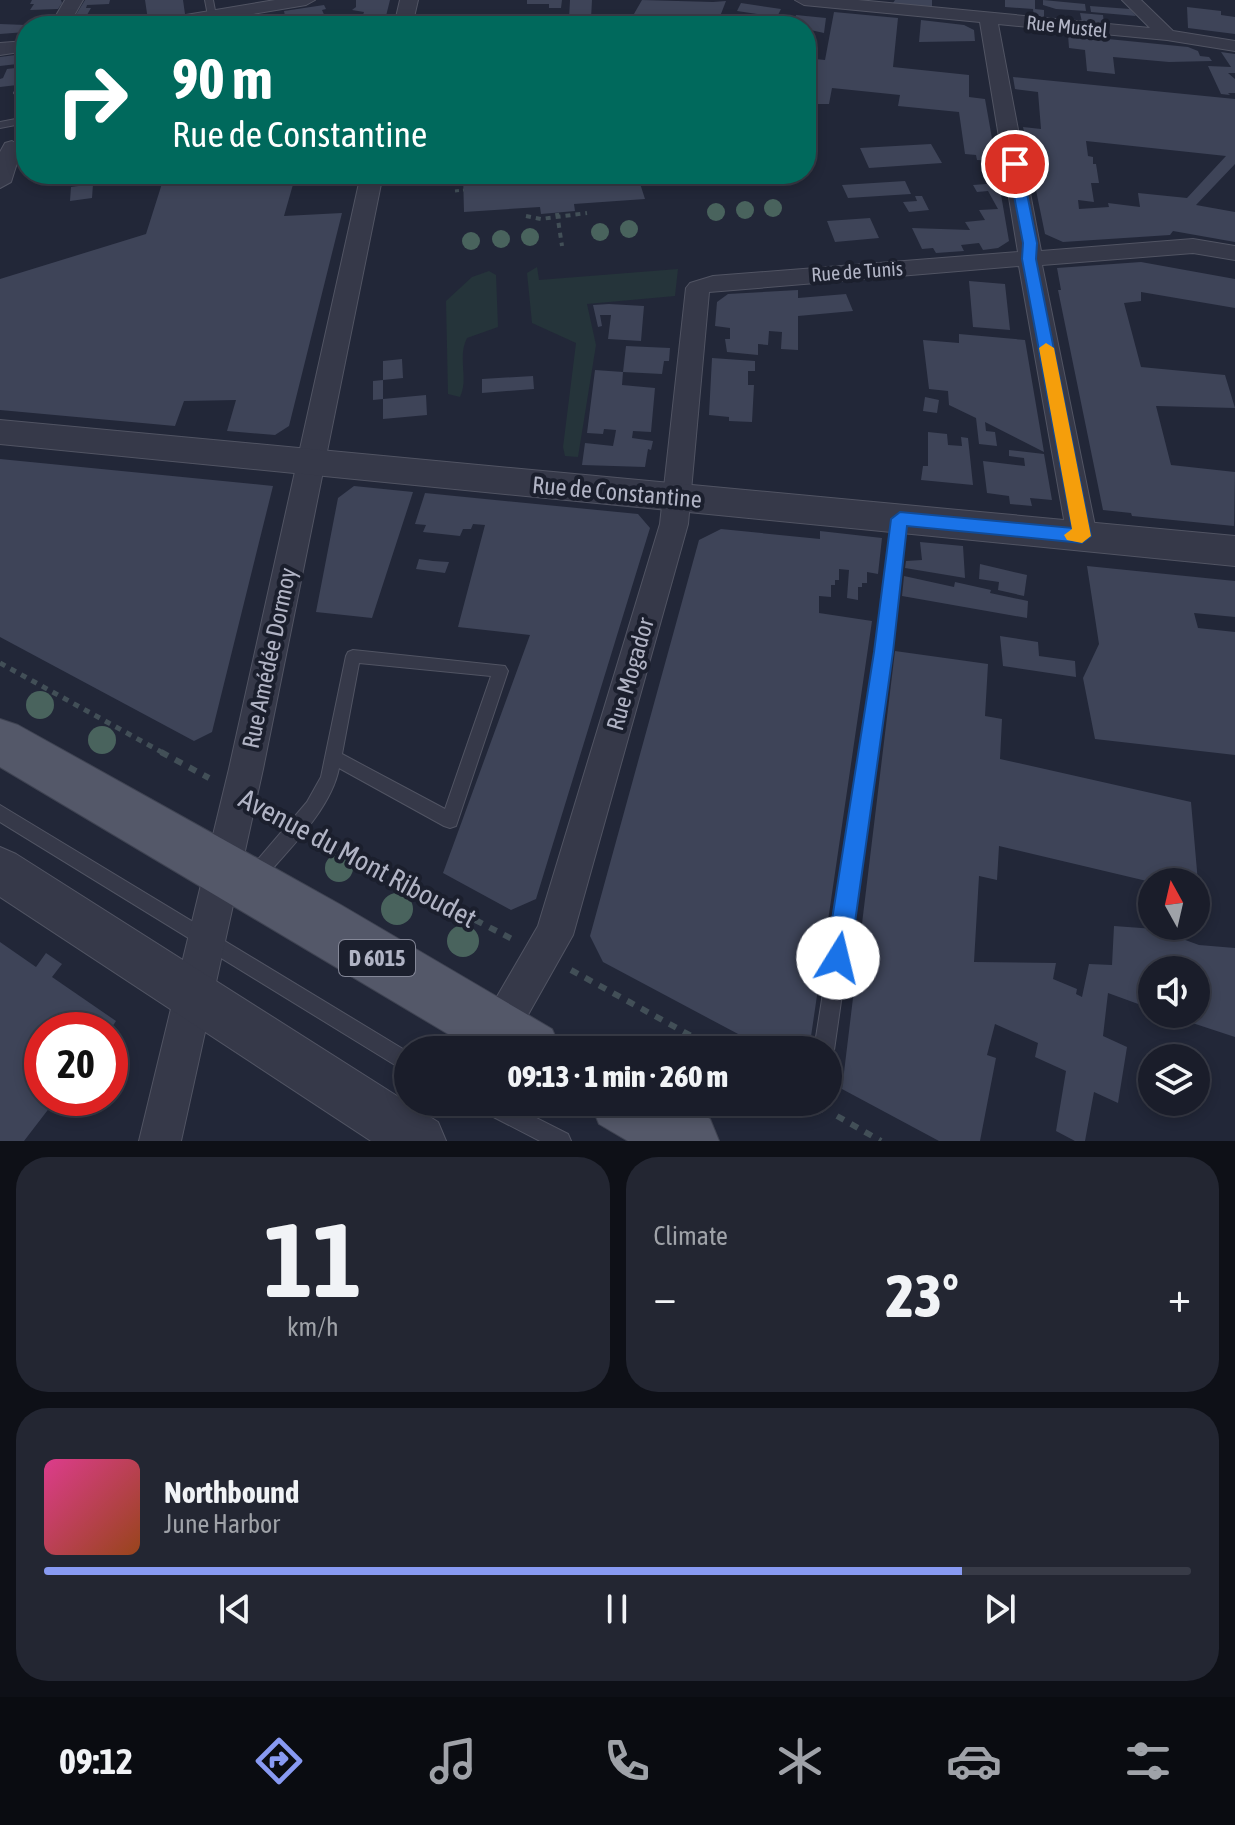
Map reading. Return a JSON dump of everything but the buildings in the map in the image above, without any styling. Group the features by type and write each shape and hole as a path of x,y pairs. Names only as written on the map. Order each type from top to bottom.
{"main road":[{"name":"D 6015","path":"0,741 507,1036"},
{"path":"645,1116 688,1141"}],"street":[{"path":"212,14 306,0"},
{"name":"Rue Mustel","path":"804,0 1167,35 1235,46"},
{"path":"1131,0 1167,35"},
{"path":"988,18 1030,243 1029,259 1082,536"},
{"path":"0,182 12,147"},
{"name":"Rue Amédée Dormoy","path":"160,1141 207,940 235,876 240,795 370,184"},
{"path":"1029,259 1193,246 1235,253"},
{"name":"Rue de Tunis","path":"696,299 698,288 713,283 1029,259"},
{"name":"Rue Mogador","path":"515,1036 542,954 554,935 674,524 696,299"},
{"name":"Rue de Constantine","path":"0,432 1235,551"},
{"path":"0,870 193,998 419,1141"}],"lane":[{"path":"826,1036 884,652 900,519"},
{"path":"235,876 297,827 329,779 333,757 353,656 500,671 450,820 333,757"},
{"path":"0,813 394,1054"},
{"path":"512,1116 561,1141"}],"path":[{"path":"455,191 464,190"},
{"path":"526,216 587,213"},
{"path":"557,215 562,246"},
{"name":"Avenue du Mont Riboudet","path":"0,663 240,795"},
{"name":"Avenue du Mont Riboudet","path":"297,827 542,954 691,1036"},
{"path":"838,1116 881,1141"}],"shaded area":[{"path":"537,267 539,280 678,269 675,296 587,304 596,345 578,457 565,456 563,447 576,343 532,323 527,273"},
{"path":"489,271 496,275 498,327 467,338 460,397 448,394 446,301 472,277"}],"slow traffic":[{"path":"1046,348 1082,536 1073,535"}],"route":[{"path":"838,958 884,652 900,519 1082,536 1029,259 1030,243 1015,164"}]}
